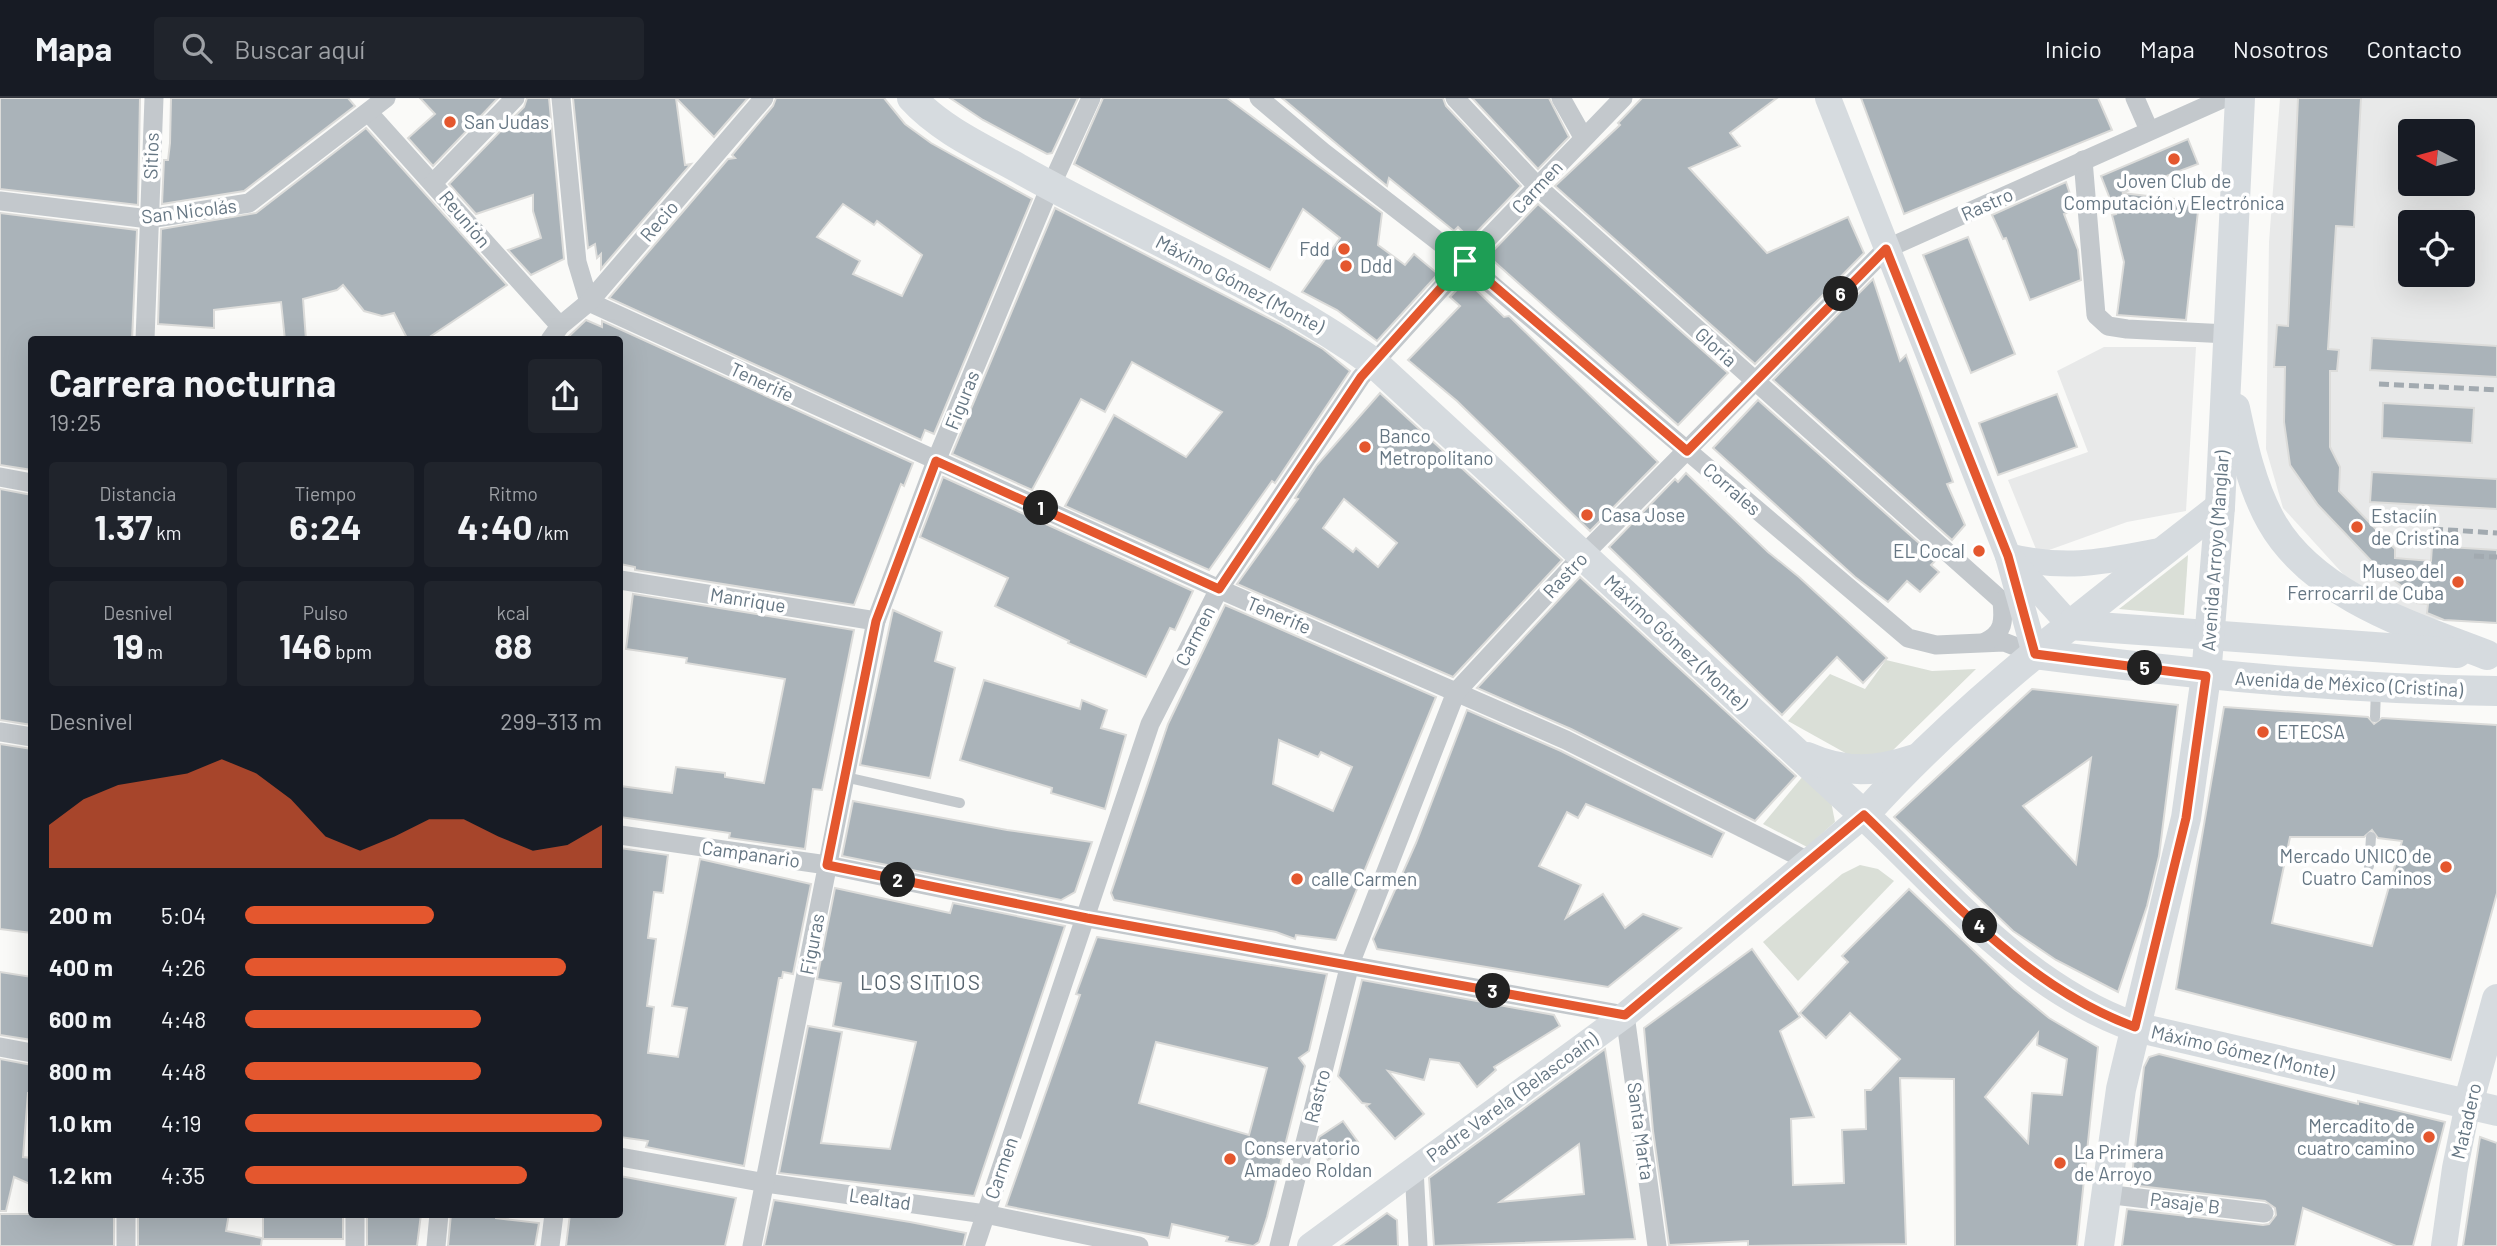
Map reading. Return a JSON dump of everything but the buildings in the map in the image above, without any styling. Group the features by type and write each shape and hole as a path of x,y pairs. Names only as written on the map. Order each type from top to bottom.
{"main road":[{"name":"Máximo Gómez (Monte)","path":"912,98 943,124 1051,187 1263,294 1336,336 1374,363 1864,815 2011,956 2061,992 2100,1014 2135,1027 2497,1111"},
{"path":"1828,98 2008,556 2012,604 2035,654"},
{"name":"Avenida Arroyo (Manglar)","path":"2099,1246 2121,1089 2186,818 2206,676 2220,507 2240,98"},
{"path":"2228,345 2248,462 2271,522 2293,550 2317,573 2344,592 2410,624 2492,656"},
{"name":"Padre Varela (Belascoaín)","path":"1310,1246 1625,1015 1811,862 1864,815 1915,759 2035,654 2220,507"},
{"path":"2008,556 2042,564 2081,565 2165,550"},
{"path":"2008,556 2070,625"},
{"name":"Avenida de México (Cristina)","path":"2070,625 2492,656"},
{"name":"Avenida de México (Cristina)","path":"2035,654 2206,676 2376,703 2497,691"},
{"path":"1795,752 1831,768 1858,771 1886,768 1915,759"},
{"name":"Matadero","path":"2444,1246 2455,1168 2468,1104 2497,999"}],"street":[{"name":"Sitios","path":"145,336 154,98"},
{"name":"San Nicolás","path":"0,201 149,219 249,203 386,98"},
{"path":"434,182 514,98"},
{"path":"561,98 577,262 589,302"},
{"name":"Recio","path":"555,333 589,302 764,98"},
{"name":"Figuras","path":"752,1246 876,621 936,461 1091,98"},
{"name":"Corrales","path":"1259,98 1323,152 1465,261 1908,638 1936,645 2004,642 2035,654"},
{"name":"Gloria","path":"1455,98 1539,187 1754,381 2012,604"},
{"path":"1561,98 1583,137"},
{"name":"Carmen","path":"975,1246 1150,724 1219,589 1361,377 1465,261 1623,98"},
{"path":"2135,98 2149,130"},
{"name":"Rastro","path":"1279,1246 1350,964 1456,692 1583,555 1886,249 2224,98"},
{"name":"Reunión","path":"369,113 434,182 555,333"},
{"path":"2083,160 2096,315 2108,326 2228,345"},
{"name":"Tenerife","path":"589,302 1219,589 1566,740 1811,862"},
{"path":"0,477 28,482"},
{"name":"Manrique","path":"623,585 876,621"},
{"path":"1984,642 1997,637 2012,604"},
{"path":"0,732 28,736"},
{"name":"Campanario","path":"623,835 827,865 1087,918 1625,1015"},
{"name":"Santa Marta","path":"1625,1015 1657,1246"},
{"path":"0,1047 28,1052"},
{"name":"Lealtad","path":"623,1158 766,1183 985,1214 1139,1246"},
{"path":"1414,1168 1418,1246"},
{"name":"Pasaje B","path":"2105,1194 2264,1213"},
{"path":"125,1246 127,1218"},
{"path":"355,1218 355,1246"},
{"path":"436,1246 439,1218"},
{"path":"550,1246 554,1218"}],"lane":[{"path":"845,777 960,803"},
{"path":"2369,866 2371,837"}],"shaded area":[{"path":"2280,98 2497,98 2497,624 2427,619 2354,586 2283,508 2266,449 2269,242"},
{"path":"2104,347 2196,347 2186,511 2127,522 2038,554 2008,480 2088,452 2057,371"},
{"path":"2188,555 2184,615 2119,609"},
{"path":"1886,660 1932,671 1976,669 1888,755 1849,755 1788,721 1830,674 1865,689"},
{"path":"1804,775 1830,796 1835,822 1807,847 1763,824"},
{"path":"1860,865 1878,869 1894,881 1798,981 1763,942 1842,874"}],"railway":[{"path":"2379,384 2497,390"},
{"path":"2433,529 2497,533"},
{"path":"2474,556 2497,557"}],"place":[{"name":"San Judas","path":"450,122"},
{"name":"Joven Club de Computación y Electrónica","path":"2174,159"},
{"name":"Fdd","path":"1344,249"},
{"name":"Ddd","path":"1346,266"},
{"name":"Banco Metropolitano","path":"1365,447"},
{"name":"Casa Jose","path":"1587,515"},
{"name":"Estaciín de Cristina","path":"2357,527"},
{"name":"EL Cocal","path":"1979,551"},
{"name":"Museo del Ferrocarril de Cuba","path":"2458,582"},
{"name":"ETECSA","path":"2263,732"},
{"name":"Mercado UNICO de Cuatro Caminos","path":"2446,867"},
{"name":"calle Carmen","path":"1297,879"},
{"name":"Mercadito de cuatro camino","path":"2429,1137"},
{"name":"Conservatorio Amadeo Roldan","path":"1230,1159"},
{"name":"La Primera de Arroyo","path":"2060,1163"}],"district":[{"name":"LOS SITIOS","path":"921,983"}],"route":[{"path":"1886,249 2008,556 2035,654 2206,676 2186,818 2135,1027 2100,1014 2061,992 2011,956 1864,815 1819,856 1625,1015 1087,918 827,865 876,621 936,461 1219,589 1361,377 1465,261 1687,451 1886,249"}]}
